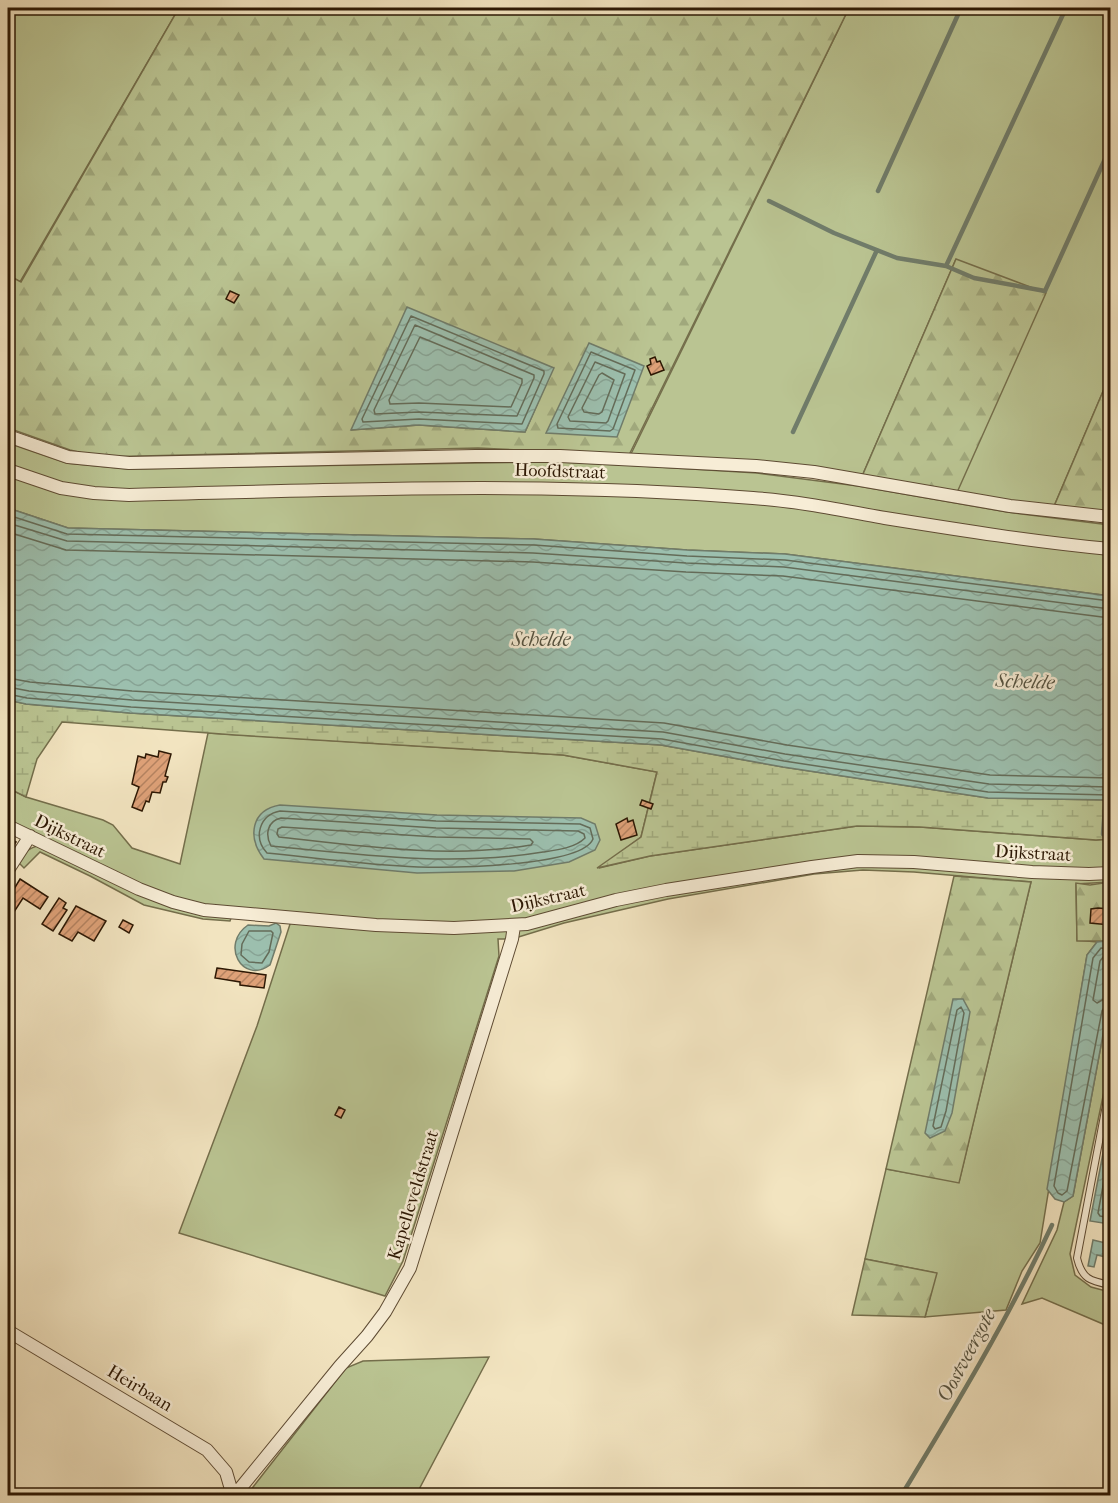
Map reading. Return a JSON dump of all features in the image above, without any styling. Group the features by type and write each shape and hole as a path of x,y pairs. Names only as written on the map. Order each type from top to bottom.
{"street":[{"path":"8,436 68,457 129,464 560,456 756,466 814,472 1010,506 1110,517"},
{"name":"Hoofdstraat","path":"8,470 60,488 129,495 476,487 559,488 753,498 809,504 1006,537 1110,549"},
{"name":"Dijkstraat","path":"8,826 156,896 204,910 375,925 454,928 514,926 666,890 858,861 914,862 1032,872 1110,873"},
{"path":"8,870 30,836"},
{"name":"Kapelleveldstraat","path":"233,1496 367,1336 385,1312 410,1268 512,939 514,926"},
{"name":"Heirbaan","path":"8,1331 207,1450 226,1472 233,1496"}],"lane":[{"path":"1110,1084 1077,1258 1080,1271 1092,1282 1110,1285"}],"green space":[{"path":"8,8 179,8 20,282 8,275"},
{"path":"179,8 849,8 629,455 478,448 99,457 70,450 8,428 8,275 21,282","holes":["553,368 525,432 419,425 351,430"]},
{"path":"849,8 1110,8 1110,375 1052,511 955,497 956,259 860,481 628,460"},
{"path":"956,259 1046,293 955,497 860,481"},
{"path":"1110,375 1110,517 1052,511"},
{"path":"8,443 66,463 129,469 561,462 757,473 858,486 1007,512 1110,525 1110,596 785,554 687,550 534,539 68,528 8,508"},
{"path":"8,700 26,704 130,713 661,745 783,767 988,798 1110,800 1110,839 1096,840 920,827 857,826 650,856 597,868 641,837 657,772 563,755 62,722 37,759 26,797 8,788"},
{"path":"208,733 563,755 657,772 641,837 599,868 650,856 857,826 920,827 1096,840 1110,839 1110,882 1076,884 1077,940 1097,942 1087,955 1040,1243 1022,1271 1006,1310 925,1317 936,1273 865,1259 886,1169 959,1182 1031,882 863,870 814,874 668,899 564,923 512,939 498,939 499,956 403,1261 385,1296 179,1233 257,1026 292,918 233,913 230,921 203,919 144,905 40,852 24,868 18,862 20,859 27,851 40,845 8,825 8,788 26,797 103,820 113,825 132,848 180,864"},
{"path":"954,876 1031,882 959,1183 886,1169"},
{"path":"1110,882 1110,945 1106,941 1077,941 1076,883 1090,885"},
{"path":"1110,997 1110,1063 1070,1254 1075,1275 1091,1287 1110,1292 1110,1327 1042,1298 1022,1304 1057,1230 1064,1202 1073,1196"},
{"path":"865,1259 937,1273 925,1317 852,1315"},
{"path":"489,1357 416,1495 246,1496 346,1368 363,1361"}],"water":[{"path":"407,307 554,368 525,432 419,425 351,430"},
{"path":"589,343 644,366 617,437 546,433"},
{"name":"Schelde","path":"8,508 68,528 534,539 687,550 785,554 1110,596 1110,800 988,798 783,767 661,745 130,713 26,704 8,700"},
{"path":"280,805 437,815 581,818 595,824 600,840 595,850 569,862 514,871 417,873 264,859 255,842 255,826 263,812"},
{"path":"276,923 280,926 281,932 270,965 260,970 251,970 243,966 235,951 240,933 248,925 269,926"},
{"path":"1106,941 1110,945 1110,997 1073,1196 1064,1202 1055,1199 1047,1189 1087,955 1097,942"},
{"path":"953,999 963,999 970,1012 952,1113 945,1131 930,1138 925,1133"},
{"path":"1110,1117 1110,1215 1109,1224 1090,1221"},
{"path":"1093,1240 1110,1244 1110,1258 1097,1255 1094,1267 1088,1266"}],"building":[{"path":"230,291 239,295 234,303 226,299"},
{"path":"655,357 657,362 660,361 664,370 651,375 647,366 651,364 650,359"},
{"path":"159,751 171,754 165,776 168,777 166,782 163,782 160,793 152,792 149,802 146,801 142,811 132,807 139,787 132,784 138,756 145,758 146,754 158,757"},
{"path":"642,800 653,804 651,809 640,805"},
{"path":"627,818 628,822 633,820 637,835 621,840 616,824"},
{"path":"8,837 16,842 11,849 8,847"},
{"path":"20,879 48,897 40,909 23,898 14,912 8,908 8,899"},
{"path":"59,898 66,903 63,908 67,910 53,931 42,924"},
{"path":"76,906 106,921 94,941 78,932 72,941 59,934"},
{"path":"1091,909 1110,909 1110,925 1090,923"},
{"path":"123,920 133,925 129,933 119,927"},
{"path":"217,968 266,975 264,988 240,985 240,982 215,978"},
{"path":"339,1107 345,1110 341,1118 335,1115"}],"waterway":[{"path":"878,191 961,8"},
{"path":"1066,8 946,266 974,278 1045,291 1110,148"},
{"path":"769,201 834,233 897,258 946,266"},
{"path":"793,432 877,250"},
{"name":"Oostveergote","path":"1103,834 1106,795"},
{"name":"Oostveergote","path":"901,1496 999,1329 1052,1225"}]}
